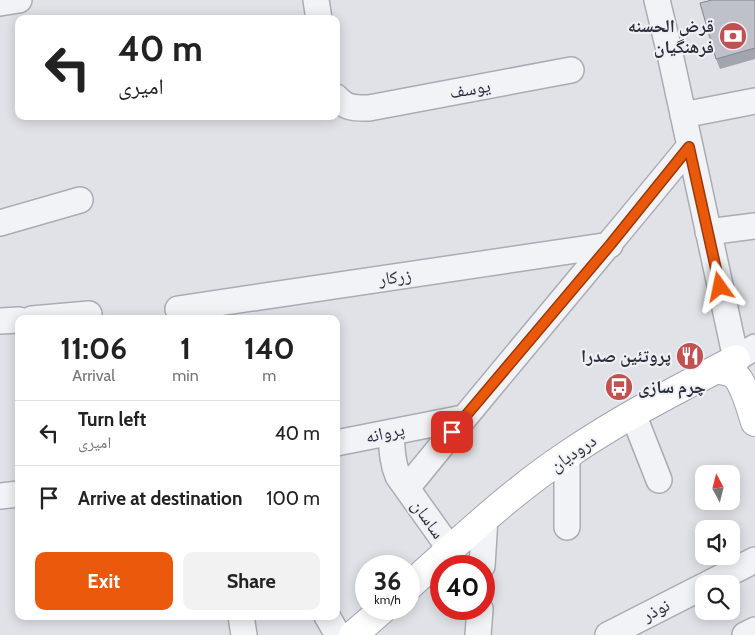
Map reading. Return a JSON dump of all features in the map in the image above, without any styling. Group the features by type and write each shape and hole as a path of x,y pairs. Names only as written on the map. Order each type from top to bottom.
{"main road":[{"name":"درودیان","path":"420,576 485,518 567,455 659,399 736,358"},
{"path":"736,358 729,372 736,377 746,394 755,422"},
{"path":"353,635 370,620"}],"street":[{"path":"0,3 19,0"},
{"path":"316,0 318,15"},
{"path":"657,0 736,358"},
{"name":"یوسف","path":"340,101 353,108 369,108 570,70"},
{"path":"683,115 755,101"},
{"path":"406,488 610,245 689,147"},
{"path":"0,223 80,200"},
{"path":"708,232 755,226"},
{"name":"زرکار","path":"188,311 610,245"},
{"path":"77,315 88,314"},
{"path":"0,321 15,320"},
{"path":"633,414 659,480"},
{"name":"پروانه","path":"340,442 464,418"},
{"name":"ساسان","path":"391,432 394,466 398,476 450,549"},
{"path":"567,455 567,528"},
{"path":"0,496 15,494"},
{"path":"483,555 485,518"},
{"path":"726,575 755,560"},
{"name":"نوذر","path":"608,635 695,591"},
{"path":"242,620 244,635"},
{"path":"329,620 338,635"},
{"path":"478,635 479,620"},
{"path":"745,635 755,630"}],"building":[{"name":"قرض الحسنه فرهنگیان","path":"712,0 755,0 755,48 716,59 700,3"}],"place":[{"name":"قرض الحسنه فرهنگیان","path":"733,36"},
{"name":"پروتئین صدرا","path":"690,356"},
{"name":"چرم سازی","path":"619,387"}],"route":[{"path":"452,432 610,245 689,147 720,287"}]}
